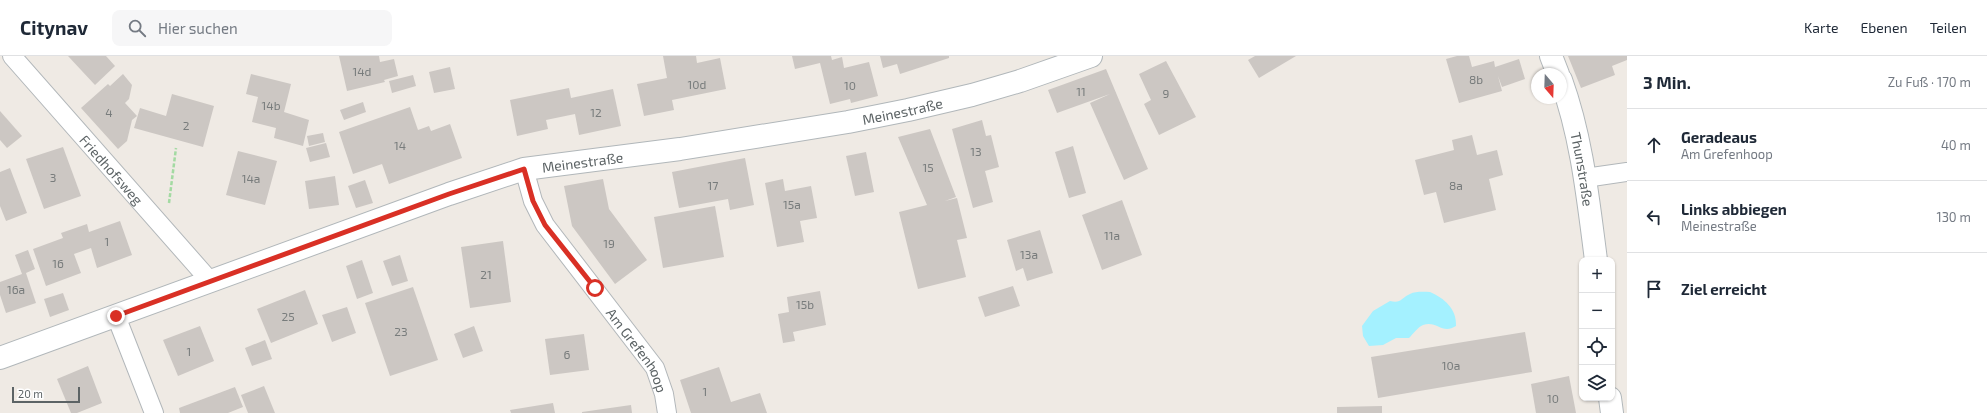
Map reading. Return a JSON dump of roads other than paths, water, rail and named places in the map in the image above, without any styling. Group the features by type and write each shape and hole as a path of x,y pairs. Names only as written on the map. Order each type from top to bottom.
{"street":[{"name":"Friedhofsweg","path":"12,56 211,282"},
{"name":"Meinestraße","path":"0,358 449,194 524,169 680,149 886,115 972,95 1027,79 1091,56"},
{"path":"1551,56 1556,68"},
{"name":"Thunstraße","path":"1567,98 1573,117 1585,178 1596,257"},
{"name":"Am Grefenhoop","path":"524,169 533,201 545,225 655,368 664,394 667,413"},
{"path":"1585,178 1627,172"},
{"path":"116,316 154,413"},
{"path":"1610,401 1612,413"}],"water":[{"path":"1430,292 1440,297 1449,305 1456,320 1456,326 1447,329 1432,324 1423,325 1409,338 1396,338 1383,345 1369,346 1363,336 1362,326 1373,311 1390,301 1399,301 1412,293"}]}
